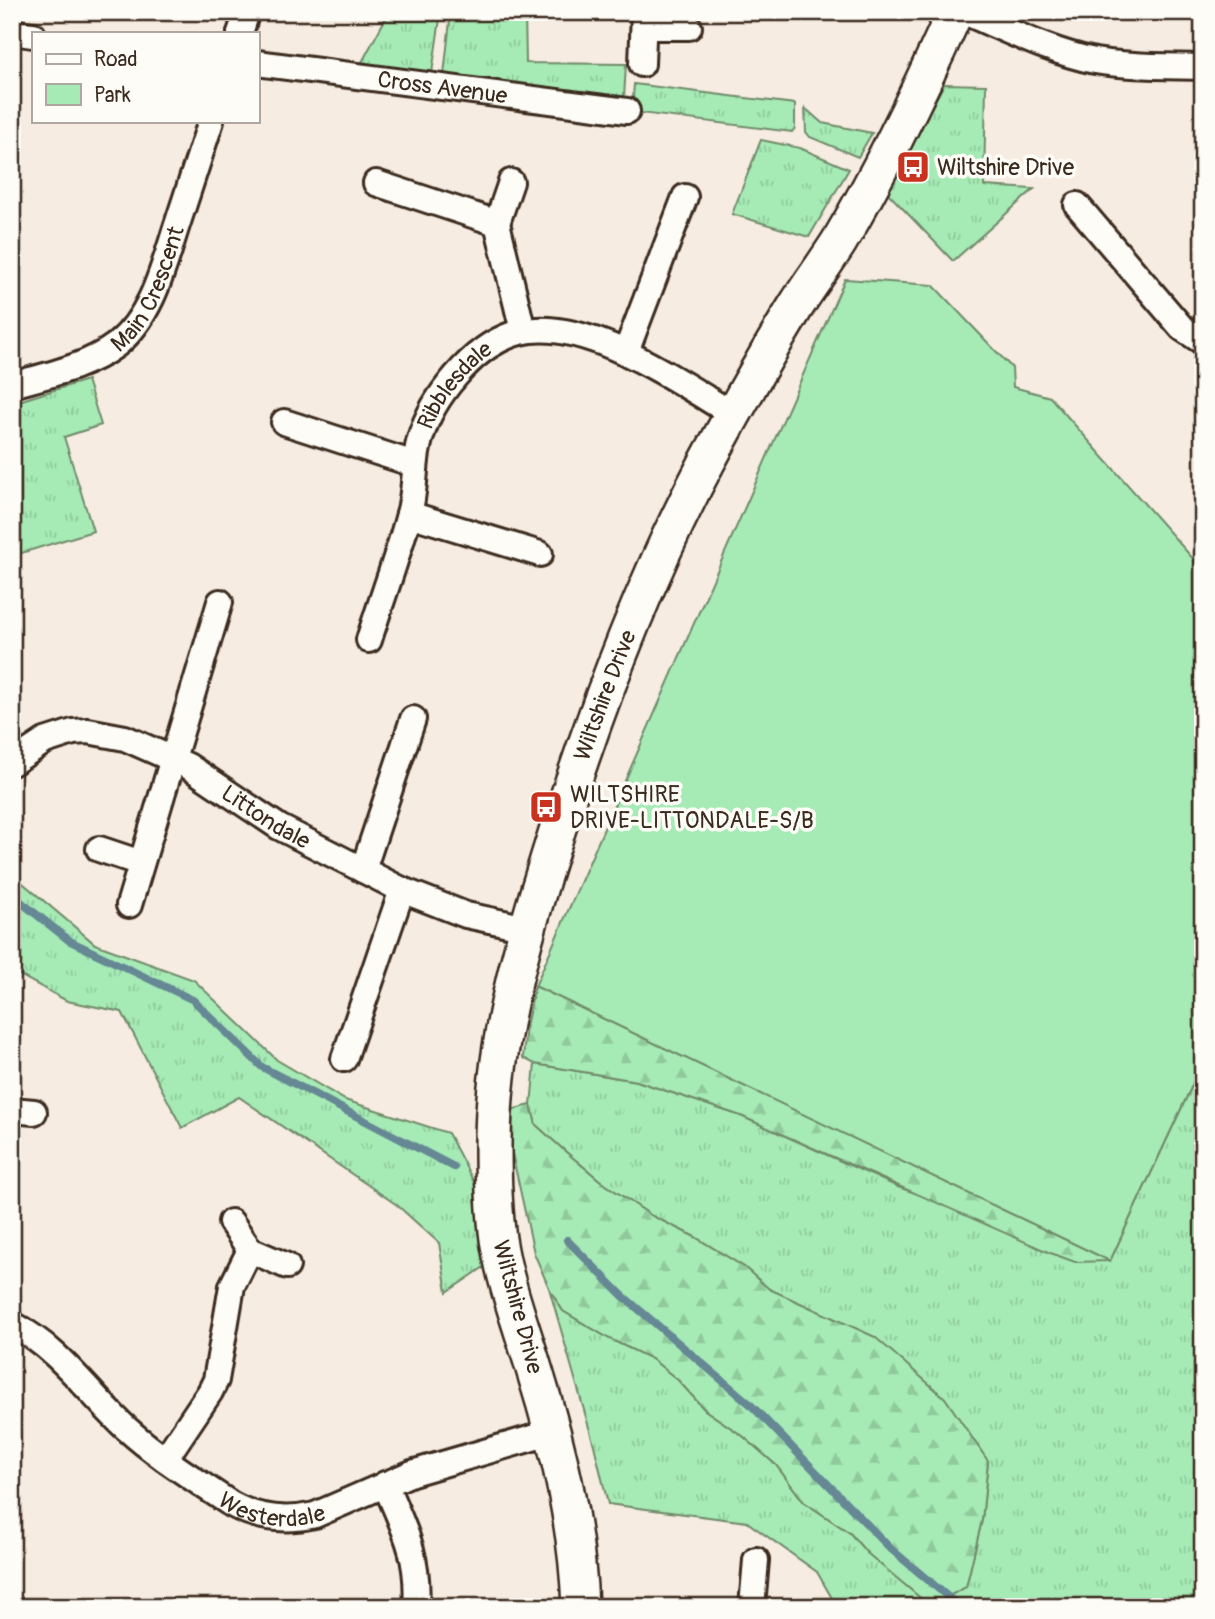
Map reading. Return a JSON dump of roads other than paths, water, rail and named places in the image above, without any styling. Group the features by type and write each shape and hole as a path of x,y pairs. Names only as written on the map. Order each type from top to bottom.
{"street":[{"path":"240,32 247,12"},
{"name":"Wiltshire Drive","path":"580,1607 573,1533 553,1432 507,1279 498,1239 494,1179 496,1090 510,993 577,766 680,516 796,306 839,240 883,163 955,12"},
{"path":"964,12 1052,48 1095,61 1203,67"},
{"path":"642,64 644,20 689,27"},
{"path":"12,32 32,35"},
{"name":"Cross Avenue","path":"259,63 626,111"},
{"name":"Main Crescent","path":"12,386 99,356 117,345 131,331 144,313 159,278 211,122"},
{"path":"376,183 497,223 511,182"},
{"path":"626,352 685,197"},
{"path":"1077,205 1182,328 1203,342"},
{"name":"Ribblesdale","path":"497,223 523,331"},
{"name":"Ribblesdale","path":"369,640 409,514 414,464 422,431 431,411 457,374 489,345 523,331 541,330 573,335 626,352 734,415"},
{"name":"Ribblesdale","path":"284,422 414,464"},
{"path":"409,514 540,554"},
{"path":"129,905 219,602"},
{"path":"363,870 413,719"},
{"name":"Littondale","path":"12,763 52,738 73,732 88,731 125,738 188,766 279,827 402,890 466,915 527,928"},
{"path":"99,849 141,863"},
{"path":"344,1059 402,890"},
{"path":"231,1222 250,1250 287,1266"},
{"path":"165,1460 211,1392 216,1380 232,1286 250,1250"},
{"name":"Westerdale","path":"12,1324 52,1350 124,1427 165,1460 231,1504 271,1518 299,1519 315,1515 412,1472 553,1432"},
{"path":"385,1484 414,1555 417,1572 416,1607"},
{"path":"752,1607 756,1560"}],"waterway":[{"path":"12,895 70,941 193,1000 262,1067 454,1167"},
{"path":"567,1240 623,1296 750,1404 891,1549 960,1607"}],"place":[{"name":"Wiltshire Drive","path":"913,167"},
{"name":"WILTSHIRE DRIVE-LITTONDALE-S/B","path":"546,807"}]}
